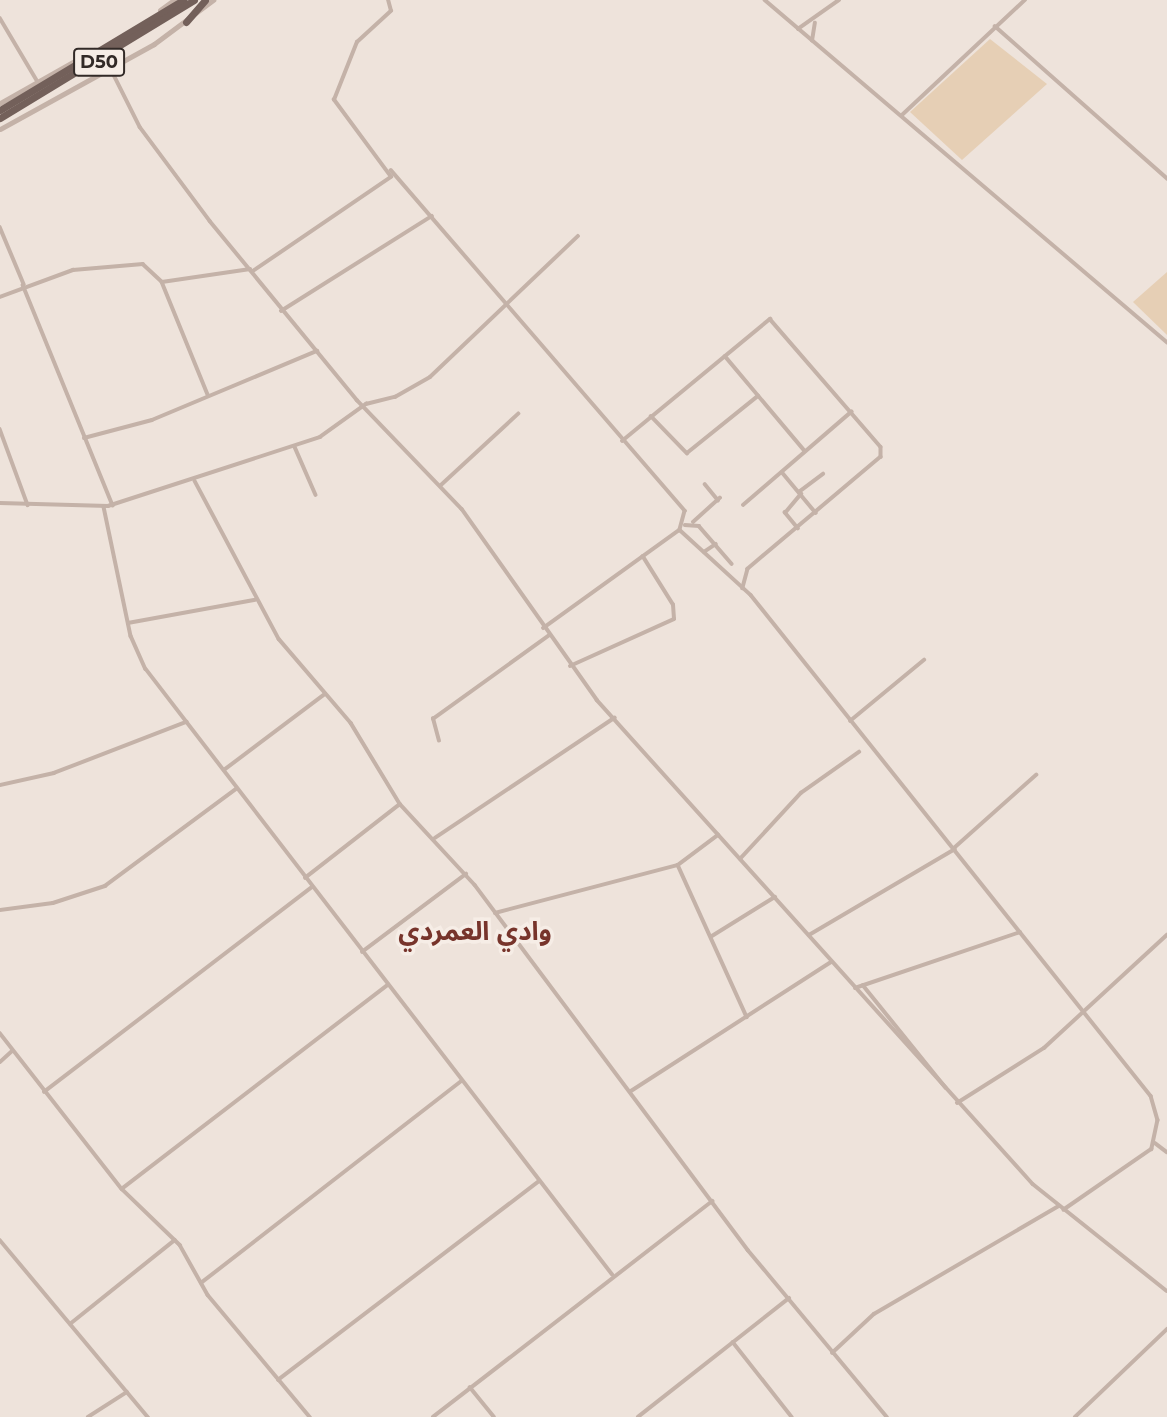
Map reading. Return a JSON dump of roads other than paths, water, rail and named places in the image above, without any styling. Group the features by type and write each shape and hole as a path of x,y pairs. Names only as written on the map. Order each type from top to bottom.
{"main road":[{"name":"D50","path":"0,110 183,0"},
{"name":"D50","path":"0,118 194,0"},
{"path":"186,22 205,0"}],"street":[{"path":"0,103 174,0"},
{"path":"0,129 186,22 213,0"},
{"path":"388,0 391,10 357,42 334,100 391,170 509,300 622,441 682,507 682,528 743,588 1086,1011 1151,1096 1158,1120 1155,1143 1064,1210"},
{"path":"765,0 1167,342"},
{"path":"798,29 815,23 839,0"},
{"path":"902,115 1025,0"},
{"path":"0,18 38,82"},
{"path":"812,41 815,23"},
{"path":"995,26 1167,178"},
{"path":"110,67 110,75 152,145 281,311 363,407 441,485 570,666 614,718 957,1103 1059,1206 1167,1291"},
{"path":"103,72 110,75"},
{"path":"162,282 251,270 389,179 391,170"},
{"path":"281,311 432,216"},
{"path":"0,227 113,505"},
{"path":"0,503 104,507 195,481 295,447 335,429 363,407 430,377 578,236"},
{"path":"0,297 24,285 130,261 149,267 162,282 208,395"},
{"path":"622,441 772,320 851,412 883,455 745,572 743,588"},
{"path":"84,438 152,419 317,351"},
{"path":"725,356 805,452"},
{"path":"651,416 687,453 758,396"},
{"path":"743,505 851,412"},
{"path":"441,485 518,414"},
{"path":"0,429 28,506"},
{"path":"295,447 316,495"},
{"path":"782,472 816,513"},
{"path":"798,529 785,513 800,493 823,474"},
{"path":"195,481 255,600 325,694 351,723 400,804 466,874 712,1201 832,1353 887,1417"},
{"path":"544,628 682,528 693,523 719,499 705,484"},
{"path":"104,507 128,623 146,670 612,1274"},
{"path":"693,523 716,544 732,564"},
{"path":"704,552 716,544"},
{"path":"570,666 674,619 673,605 643,556"},
{"path":"128,623 255,600"},
{"path":"439,741 433,719 549,636"},
{"path":"850,721 924,660"},
{"path":"224,770 325,694"},
{"path":"434,838 614,718"},
{"path":"0,785 54,773 186,722"},
{"path":"740,859 793,802 859,752"},
{"path":"808,935 955,849 1036,775"},
{"path":"0,910 53,904 105,886 236,789"},
{"path":"793,802 797,807"},
{"path":"305,878 400,804"},
{"path":"495,913 678,865 718,835"},
{"path":"678,865 747,1017"},
{"path":"362,951 466,874"},
{"path":"43,1093 312,887"},
{"path":"711,937 775,897"},
{"path":"855,988 1020,932"},
{"path":"957,1103 1037,1053 1167,935"},
{"path":"631,1091 831,962"},
{"path":"122,1189 388,985"},
{"path":"863,985 957,1103"},
{"path":"0,1033 11,1052 43,1093 122,1189 175,1240 201,1283 310,1417"},
{"path":"0,1062 11,1052"},
{"path":"201,1283 461,1081"},
{"path":"1155,1143 1167,1153"},
{"path":"278,1380 539,1181"},
{"path":"433,1417 612,1274 712,1201"},
{"path":"832,1353 874,1314 1059,1206"},
{"path":"0,1240 148,1417"},
{"path":"70,1324 175,1240"},
{"path":"0,1255 7,1249"},
{"path":"638,1417 789,1298"},
{"path":"1075,1417 1167,1329"},
{"path":"733,1342 792,1417"},
{"path":"470,1387 494,1417"},
{"path":"89,1417 127,1392"}],"district":[{"name":"وادي العمردي","path":"475,932"}]}
